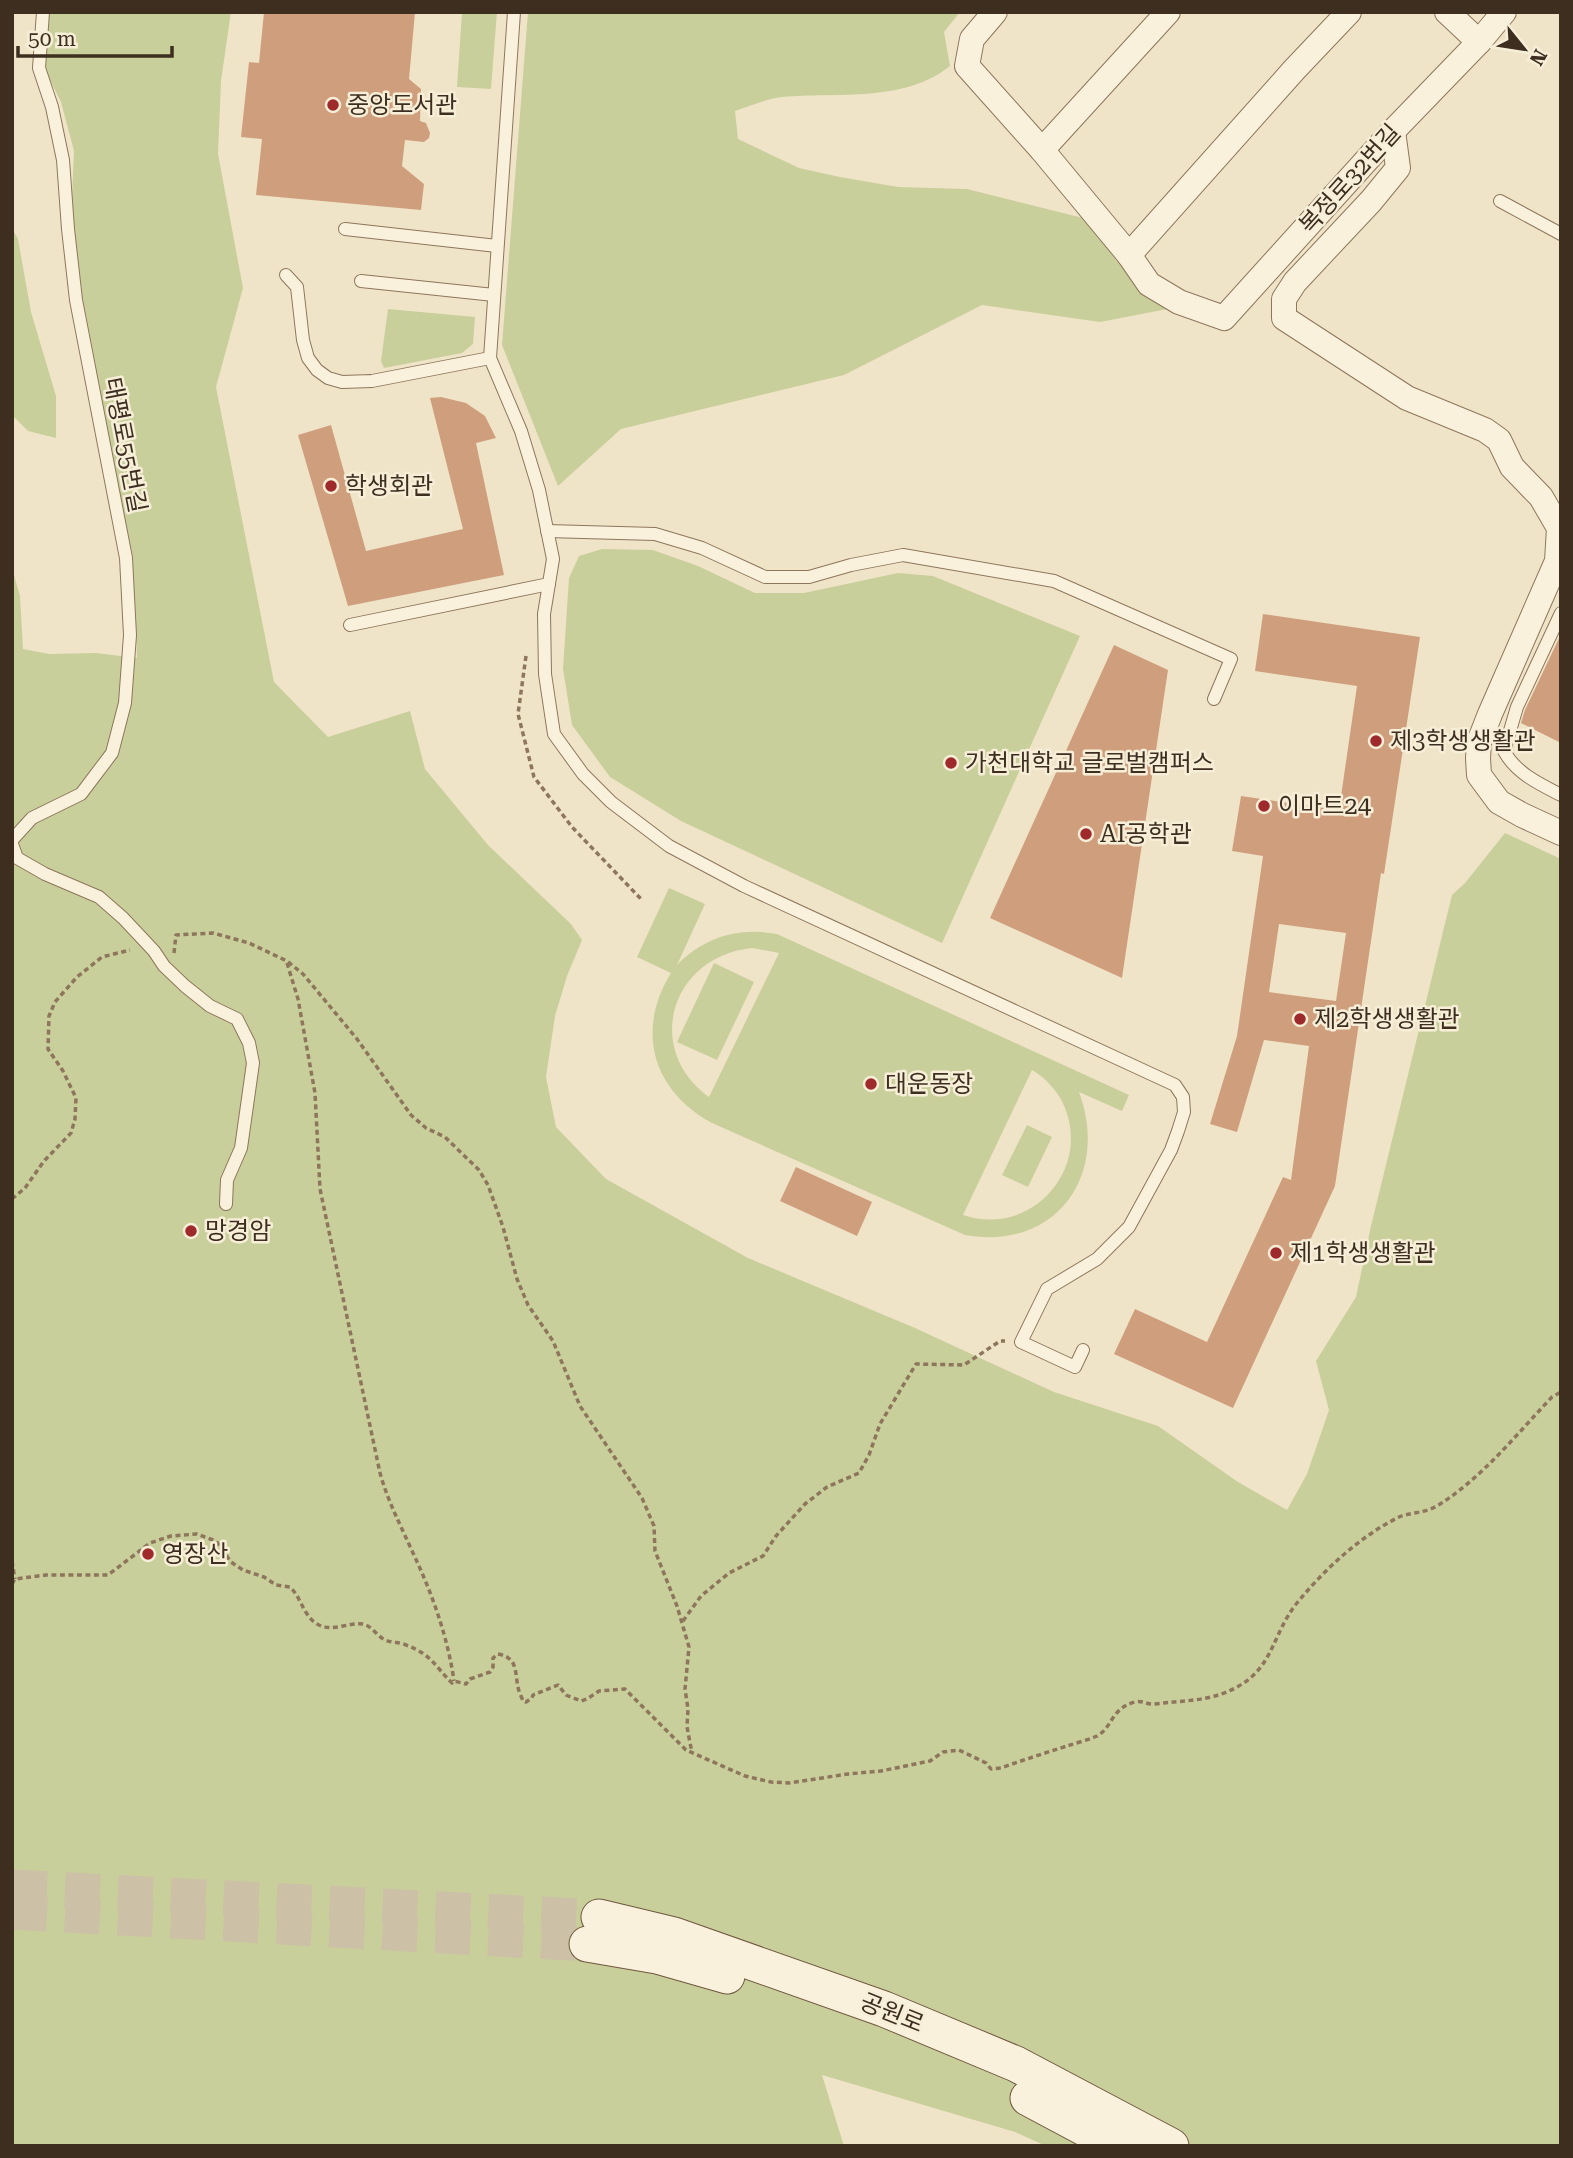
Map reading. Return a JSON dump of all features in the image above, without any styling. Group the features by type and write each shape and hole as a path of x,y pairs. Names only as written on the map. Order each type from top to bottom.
{"main road":[{"name":"공원로","path":"1118,2146 958,2062 818,2007 741,1980 657,1956 593,1931 674,1935 760,1963 884,2009 1016,2064 1171,2146"}],"street":[{"path":"995,12 972,39 967,66 1042,150 1129,255 1349,12"},
{"path":"1042,150 1168,12"},
{"path":"1447,12 1479,42"},
{"name":"복정로32번길","path":"1129,255 1149,284 1180,302 1224,318 1504,12"},
{"path":"1393,131 1398,168 1295,282 1284,299 1284,318 1407,398 1485,430 1499,440 1511,467 1541,497 1559,528 1557,561 1490,714 1479,742 1478,758 1479,775 1499,802 1522,816 1561,833"}],"lane":[{"name":"태평로55번길","path":"43,12 39,68 52,107 64,160 76,300 126,558 130,635 125,703 112,752 81,794 32,818 12,842 17,858 45,874 99,897 142,938 171,973 210,1006 237,1019 250,1043 253,1063 241,1148 227,1180 226,1204"},
{"path":"514,12 490,358 521,431 539,490 553,559 544,614 545,674 554,734 583,774 611,802 668,846 744,886 1175,1085 1182,1097 1184,1112 1171,1150 1129,1227 1097,1259 1047,1289 1021,1342 1075,1367 1083,1350"},
{"path":"1500,201 1561,234"},
{"path":"345,229 497,246"},
{"path":"286,275 296,287 308,358 317,370 328,378 342,382 372,381 490,358"},
{"path":"361,281 494,295"},
{"path":"547,531 654,534 702,548 765,577 809,577 851,565 903,555 1054,581 1231,659 1214,699"},
{"path":"350,625 549,584"},
{"path":"1561,612 1517,707 1504,751 1512,765 1561,795"}],"path":[{"path":"526,656 518,714 534,777 572,827 641,899"},
{"path":"171,973 176,935 213,933 248,943 287,961 303,974 349,1030 411,1115 426,1128 445,1137 479,1170 488,1185 517,1279 528,1305 553,1340 580,1406 648,1510 654,1525 655,1551 689,1647 685,1689 687,1727 692,1753"},
{"path":"12,1199 25,1188 44,1161 71,1133 75,1119 76,1098 63,1071 48,1049 49,1016 55,1002 77,977 102,957 135,948 142,938"},
{"path":"287,961 298,999 315,1093 320,1189 380,1473 393,1513 421,1572 443,1631 454,1681"},
{"path":"682,1622 701,1596 729,1573 763,1556 776,1536 805,1504 827,1487 859,1473 869,1455 880,1424 916,1364 964,1365 1000,1341 1021,1342"},
{"path":"12,1561 14,1582 46,1575 108,1575 150,1543 171,1536 197,1534 216,1541 231,1562 243,1570 264,1577 276,1585 290,1587 309,1618 319,1625 331,1628 367,1625 384,1639 424,1652 452,1683 454,1681 466,1684 470,1679 490,1672 493,1658 498,1654 508,1657 516,1668 518,1690 526,1702 533,1695 558,1685 566,1695 581,1701 599,1691 625,1689 686,1750 745,1776 776,1782 881,1771 930,1761 943,1752 959,1750 986,1763 991,1769 1001,1768 1099,1735 1121,1706 1139,1700 1154,1704 1189,1702 1219,1696 1254,1677 1268,1659 1283,1623 1297,1603 1343,1555 1376,1529 1401,1516 1417,1514 1435,1507 1479,1476 1552,1397 1561,1392"}],"green space":[{"path":"48,12 231,12 221,81 218,154 243,288 216,387 274,682 328,737 410,711 425,769 488,845 571,924 582,940 555,1016 546,1077 556,1127 606,1179 748,1258 915,1328 1054,1392 1158,1426 1238,1482 1287,1510 1307,1474 1329,1410 1316,1361 1356,1297 1452,895 1505,833 1561,859 1561,2146 1046,2146 1015,2132 822,2075 844,2146 12,2146 12,568 20,596 23,649 49,654 96,653 137,658 135,606 76,265 71,217 74,151 61,102 43,66"},
{"path":"462,12 497,12 491,89 457,87"},
{"path":"528,12 960,12 944,32 950,66 932,78 912,86 870,94 782,97 764,101 735,111 738,139 799,168 898,187 967,189 1083,218 1124,270 1178,307 1100,322 982,305 844,375 621,429 558,486 502,345"},
{"path":"12,228 18,239 31,312 56,396 56,438 28,431 12,415"},
{"path":"388,309 475,317 473,344 462,353 384,368 381,361"},
{"path":"602,549 653,550 698,566 755,593 804,593 898,573 933,576 1080,636 942,943 681,821 610,777 572,725 563,669 569,578 579,556"},
{"name":"대운동장","path":"669,888 705,904 677,965 699,947 723,936 749,932 777,934 1129,1095 1122,1111 1079,1092 1087,1123 1087,1152 1081,1178 1068,1201 1049,1219 1026,1231 997,1237 965,1235 712,1123 692,1110 664,1077 656,1058 654,1016 660,995 671,973 637,957","holes":["752,948 779,953 709,1097 688,1077 676,1054 672,1030 675,1007 686,986 702,968 724,955","1032,1070 1059,1096 1069,1121 1071,1146 1065,1169 1053,1189 1035,1205 1014,1216 989,1219 963,1215"]},
{"path":"714,963 754,982 717,1060 677,1042"},
{"path":"1027,1125 1052,1137 1028,1187 1002,1175"}],"building":[{"name":"중앙도서관","path":"264,12 415,12 409,79 421,89 420,121 426,123 430,133 424,142 405,140 402,166 424,184 421,210 256,195 262,139 241,137 249,62 259,63"},
{"name":"학생회관","path":"441,397 466,403 485,416 496,438 476,443 504,575 348,606 298,435 331,425 366,551 463,529 430,398"},
{"path":"1263,614 1420,637 1384,874 1381,873 1335,1186 1233,1408 1114,1354 1135,1309 1207,1342 1283,1177 1291,1180 1309,1046 1264,1040 1237,1132 1210,1124 1237,1036 1263,856 1232,851 1241,796 1339,810 1357,686 1255,671","holes":["1279,924 1346,933 1336,1001 1269,992"]},
{"path":"1561,634 1561,743 1521,723"},
{"name":"AI공학관","path":"1114,645 1168,670 1122,978 990,918"},
{"path":"796,1167 872,1202 857,1236 780,1201"}],"tunnel":[{"path":"12,1887 599,1917"},
{"path":"12,1912 587,1944"}],"place":[{"name":"중앙도서관","path":"333,105"},
{"name":"학생회관","path":"331,486"},
{"name":"제3학생생활관","path":"1376,741"},
{"name":"가천대학교 글로벌캠퍼스","path":"951,763"},
{"name":"이마트24","path":"1264,806"},
{"name":"AI공학관","path":"1086,834"},
{"name":"제2학생생활관","path":"1300,1019"},
{"name":"대운동장","path":"871,1084"},
{"name":"망경암","path":"191,1231"},
{"name":"제1학생생활관","path":"1276,1253"},
{"name":"영장산","path":"148,1554"}]}
